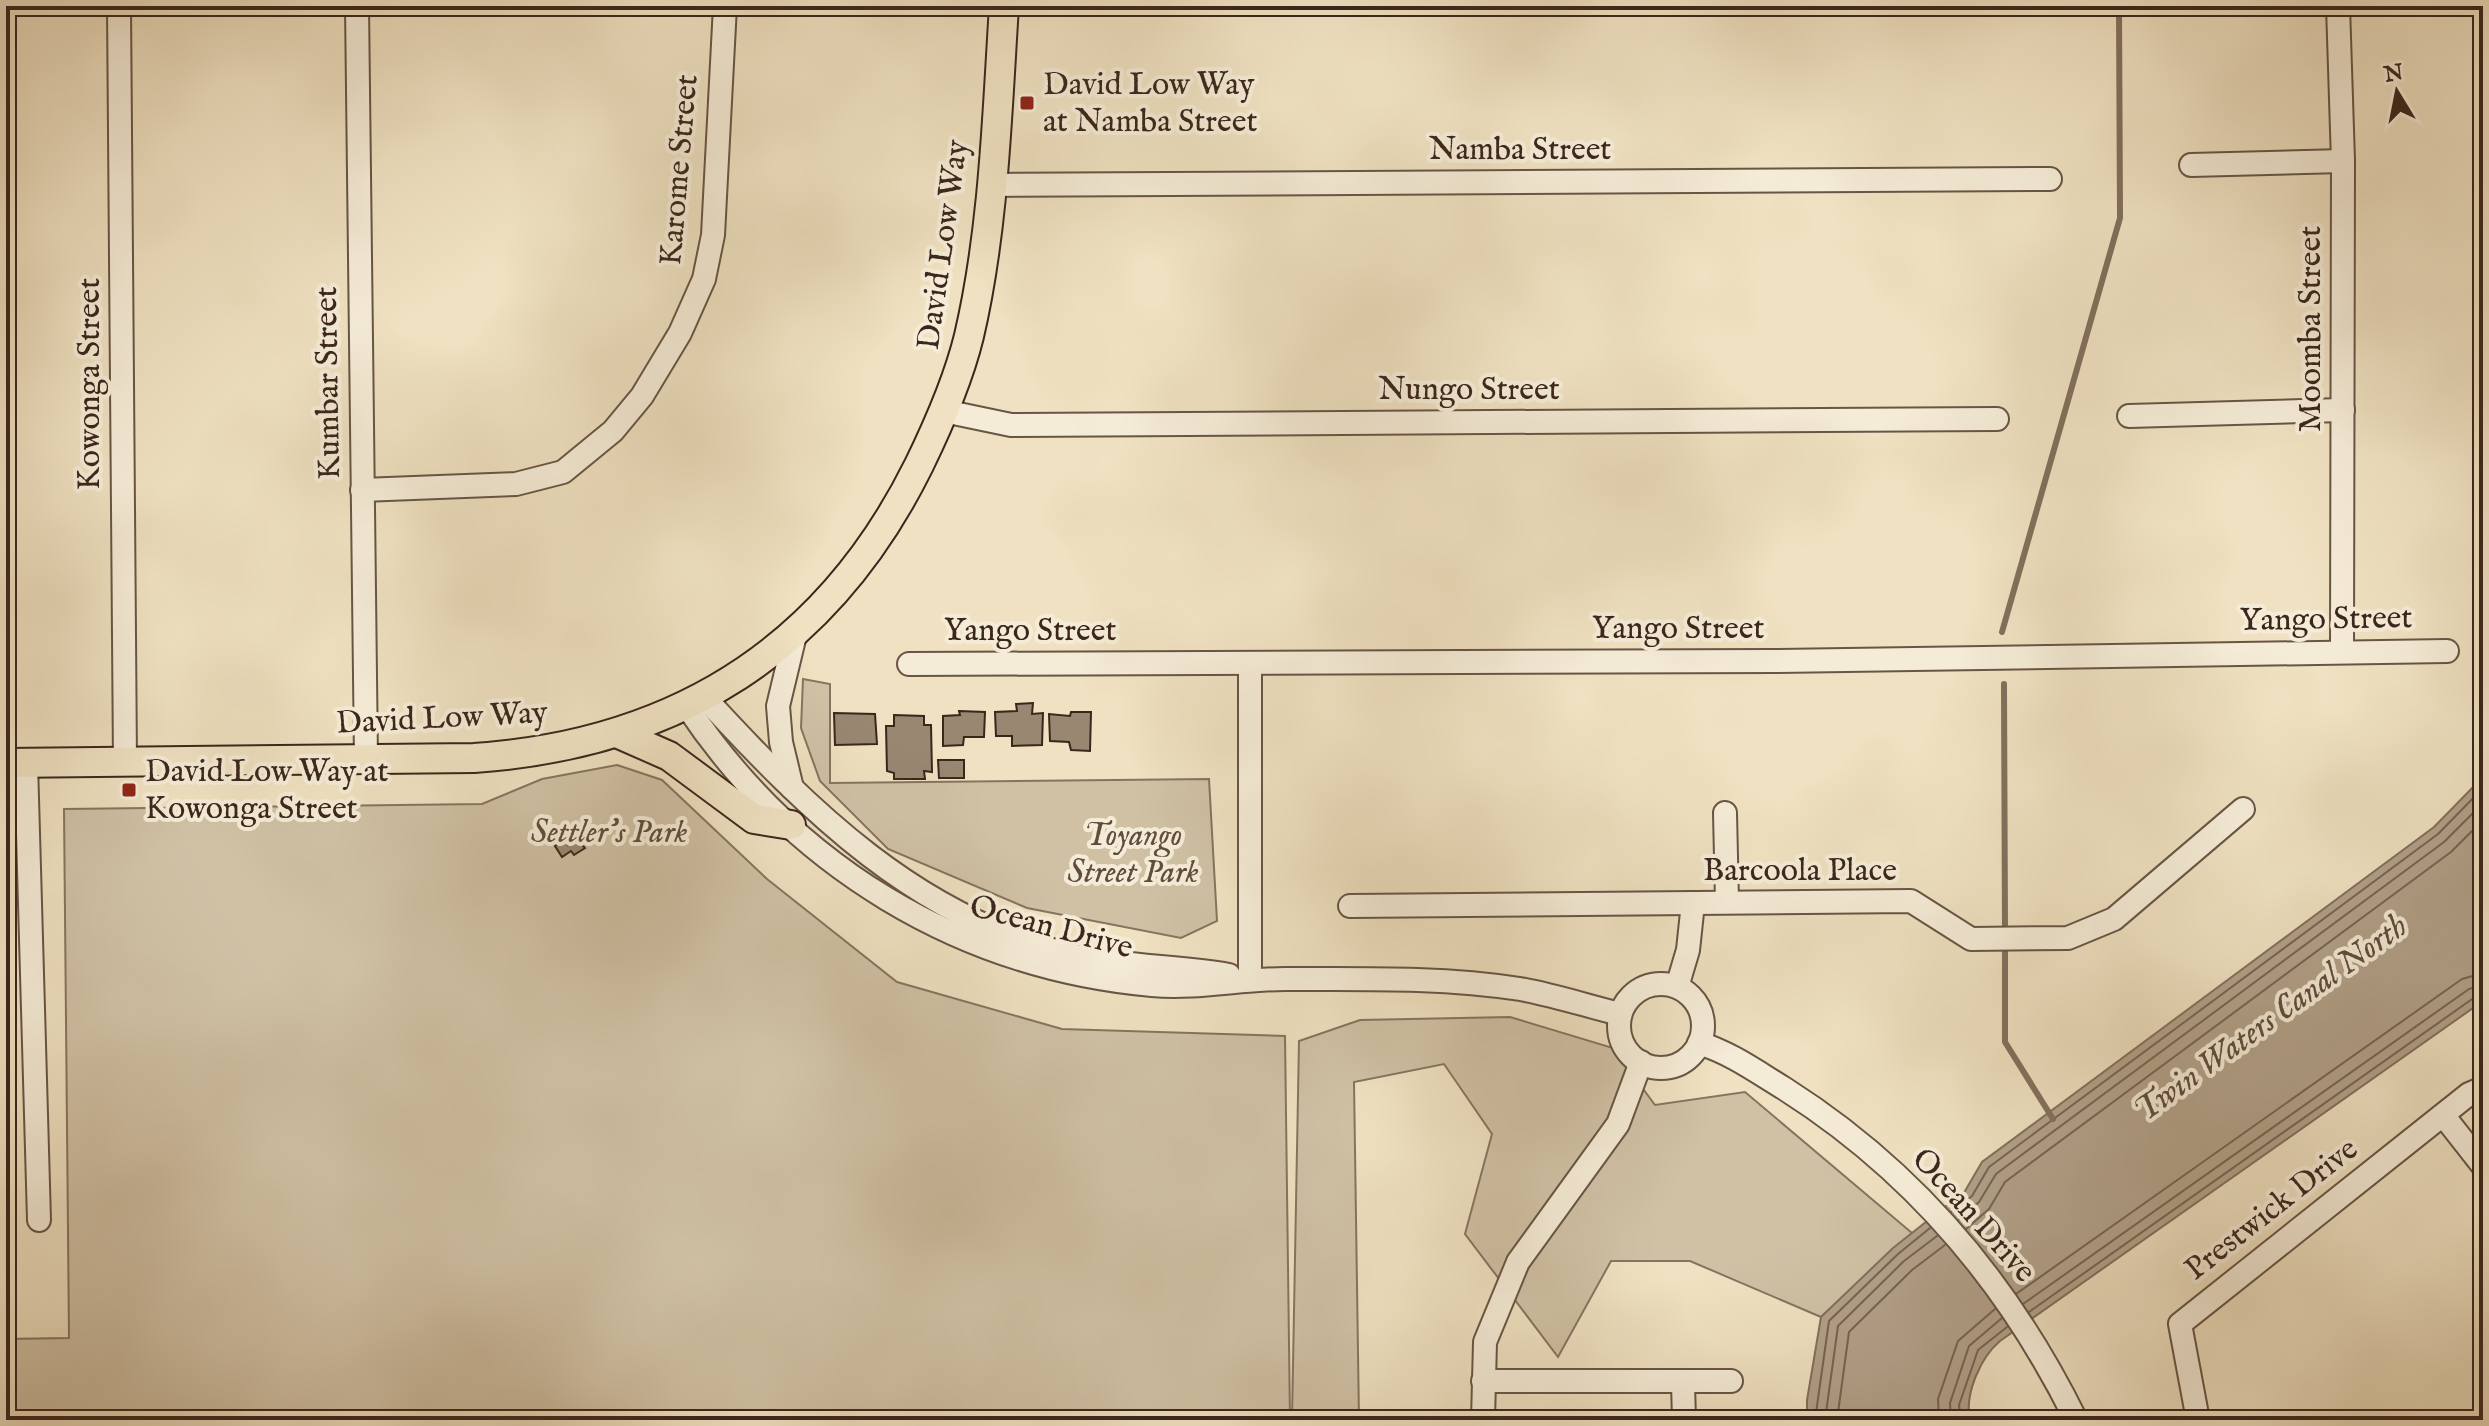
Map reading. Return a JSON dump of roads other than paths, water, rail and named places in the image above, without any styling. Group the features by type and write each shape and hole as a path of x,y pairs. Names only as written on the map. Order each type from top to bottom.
{"main road":[{"name":"David Low Way","path":"16,763 505,755 583,744 619,734 695,701 740,676 796,631 870,548 908,487 944,411 969,336 990,185 1004,6"},
{"path":"619,734 669,756 754,819 791,825"}],"street":[{"name":"Kowonga Street","path":"119,6 125,761"},
{"name":"Kumbar Street","path":"357,6 366,759"},
{"name":"Karome Street","path":"362,490 516,484 563,472 613,431 642,396 680,333 704,279 713,235 725,6"},
{"name":"Moomba Street","path":"2338,6 2343,161 2342,651"},
{"path":"2191,165 2343,161"},
{"name":"Namba Street","path":"990,185 2050,179"},
{"path":"2129,416 2343,410"},
{"name":"Nungo Street","path":"944,411 1011,425 1997,419"},
{"path":"793,789 781,742 778,706 796,631"},
{"name":"Yango Street","path":"909,664 1774,661 2447,651"},
{"path":"1250,663 1250,979"},
{"name":"Ocean Drive","path":"695,701 870,859 909,886 983,926 1029,944 1111,963 1194,969 1250,979"},
{"name":"Ocean Drive","path":"695,701 712,743 791,825 836,866 898,908 947,934 1004,955 1108,980 1184,987 1250,979 1455,982 1522,989 1620,1014"},
{"path":"16,763 39,1220"},
{"name":"Barcoola Place","path":"1350,906 1911,901 1971,939 2068,938 2114,919 2243,809"},
{"path":"1725,813 1727,901"},
{"path":"1677,987 1688,950 1693,903"},
{"path":"1664,983 1677,987 1689,994 1702,1017 1699,1043 1692,1055 1667,1067 1641,1062 1622,1042 1620,1014 1637,991 1664,983"},
{"name":"Ocean Drive","path":"1699,1043 1723,1051 1830,1118 1921,1195 1984,1268 2038,1347 2076,1420"},
{"path":"1483,1420 1485,1342 1518,1262 1618,1124 1641,1062"},
{"name":"Prestwick Drive","path":"2198,1420 2180,1324 2443,1115 2483,1088"},
{"path":"2443,1115 2483,1166"},
{"path":"1483,1381 1731,1381"},
{"path":"1683,1383 1684,1420"}],"water":[{"name":"Twin Waters Canal North","path":"2483,777 2483,1001 2000,1341 1986,1356 1976,1377 1969,1399 1970,1420 1807,1420 1807,1400 1821,1317 1893,1248 1965,1191 1982,1162 2434,827"}],"waterway":[{"path":"2002,632 2120,218 2119,6"},
{"path":"2004,684 2005,933"},
{"path":"2005,944 2005,1042 2053,1119"}],"place":[{"name":"David Low Way at Namba Street","path":"1027,103"},
{"name":"David Low Way at Kowonga Street","path":"129,790"}],"park label":[{"name":"Settler's Park","path":"609,833"},
{"name":"Toyango Street Park","path":"1133,854"}]}
